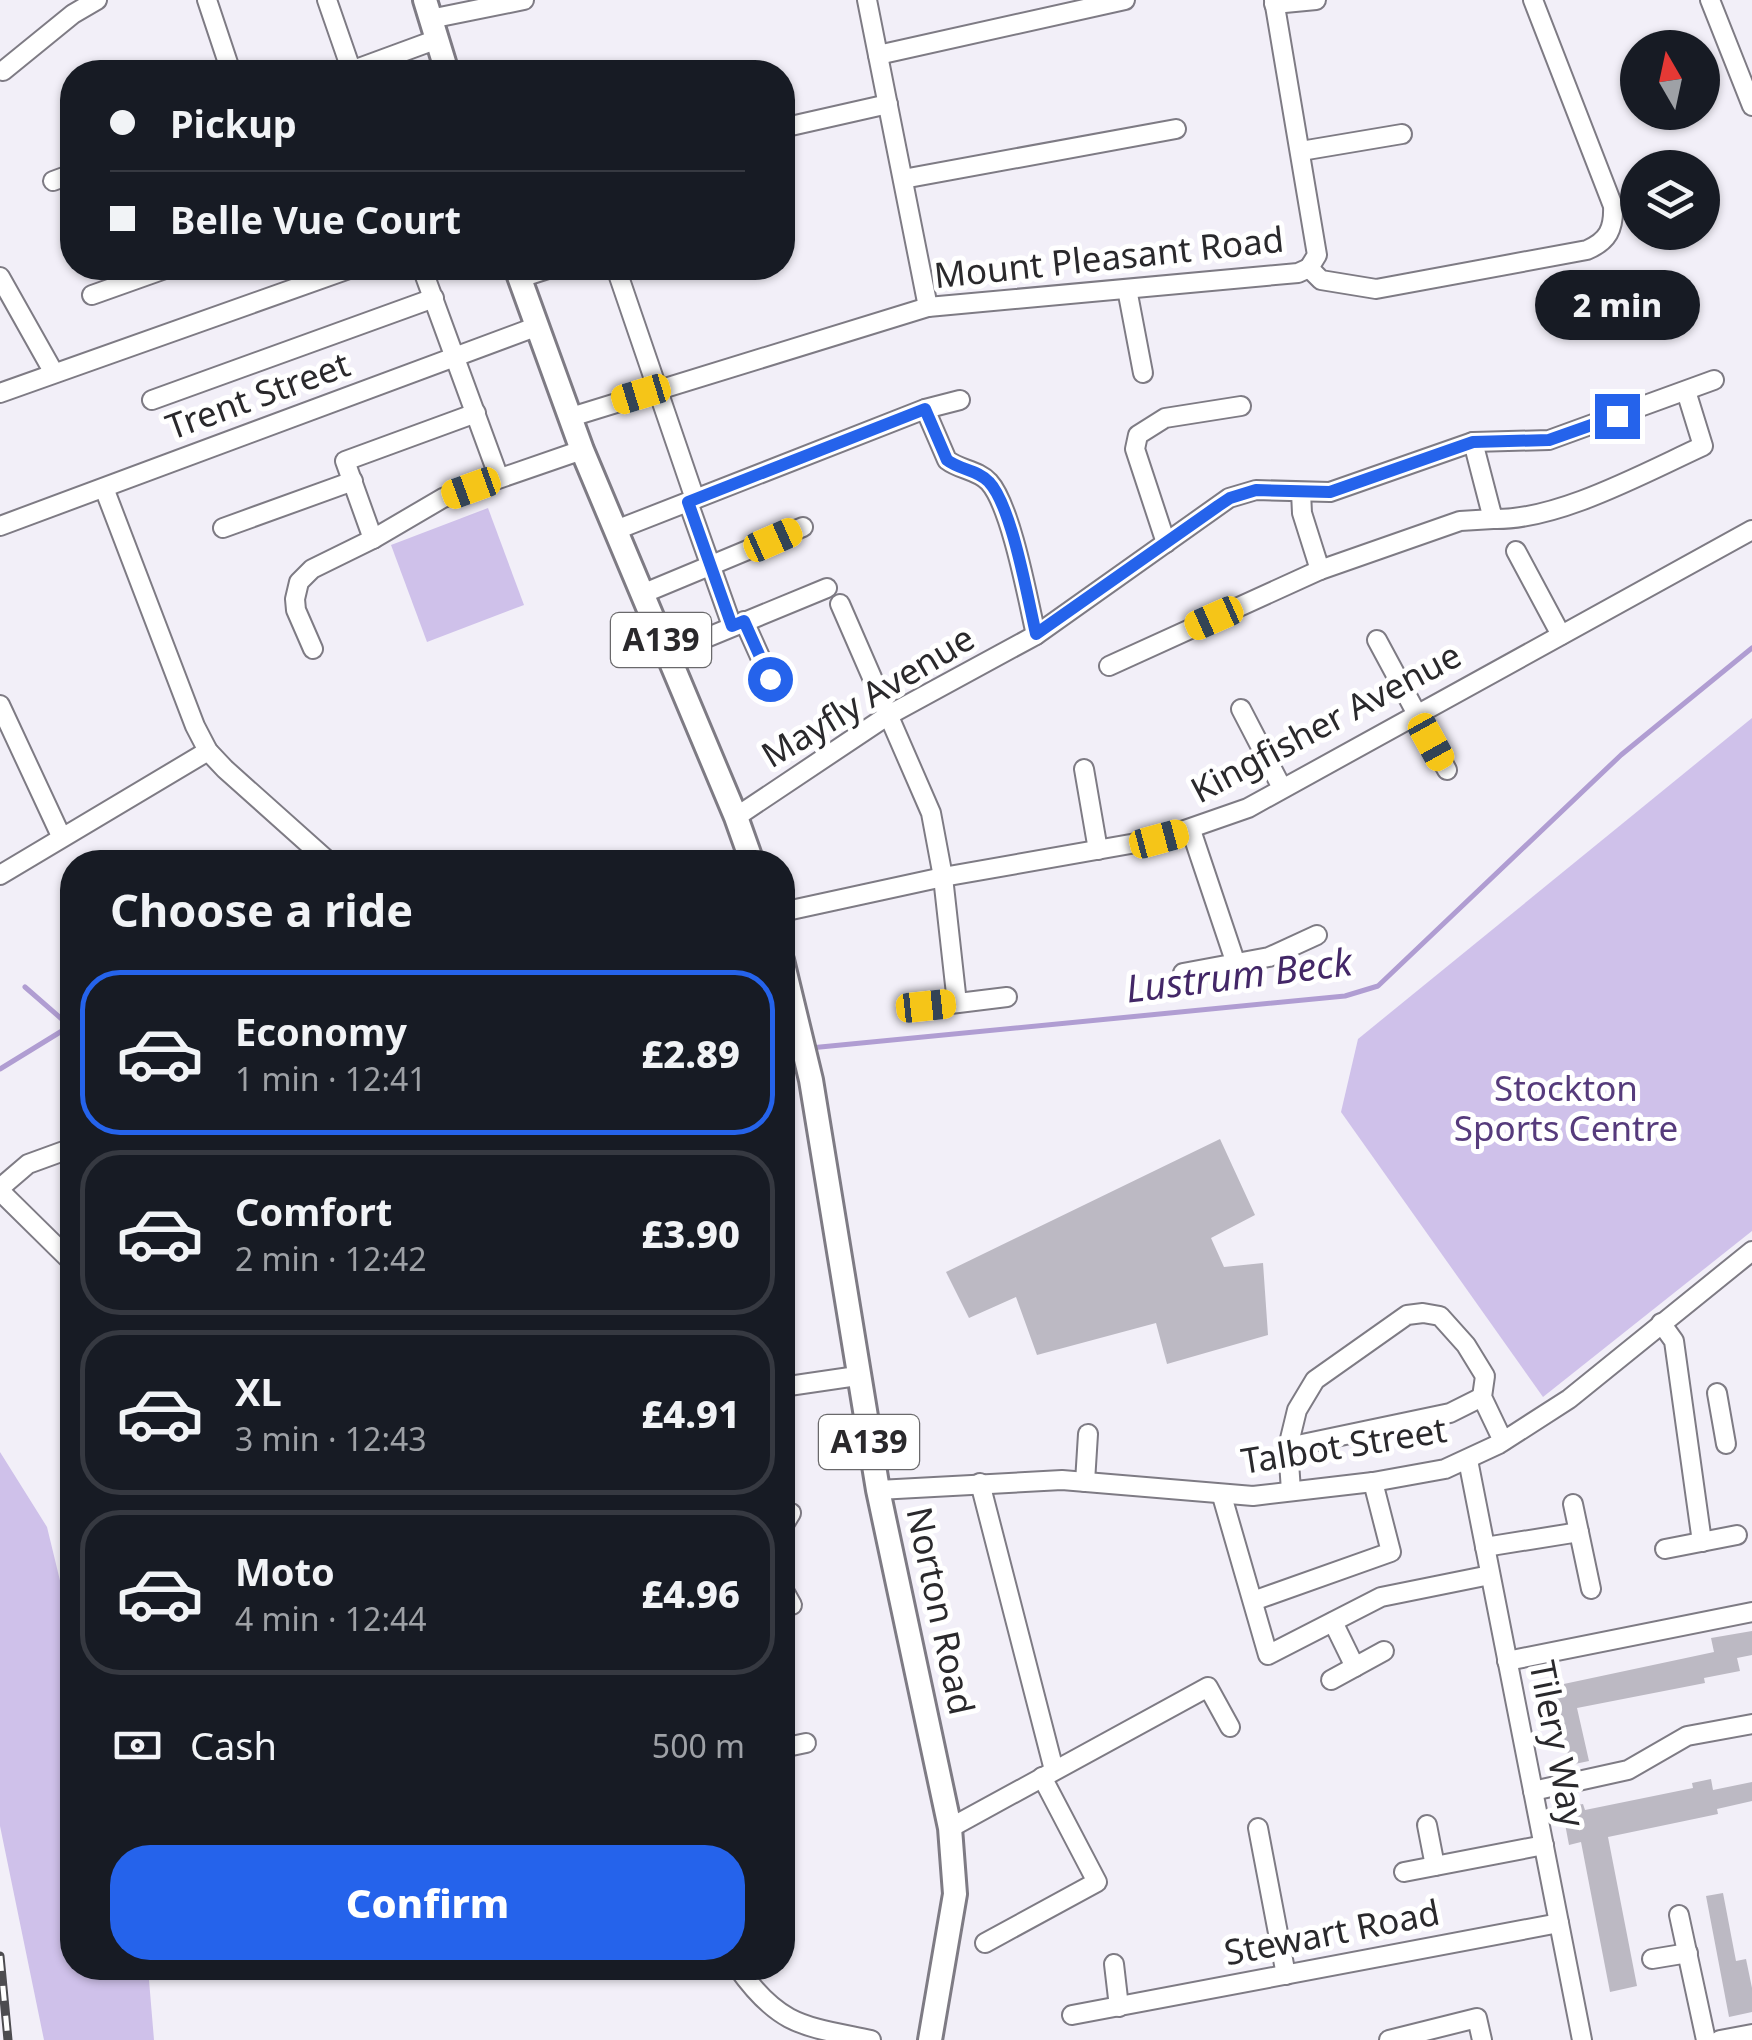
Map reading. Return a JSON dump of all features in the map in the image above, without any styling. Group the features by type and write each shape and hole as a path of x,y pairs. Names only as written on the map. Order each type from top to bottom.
{"main road":[{"path":"430,20 443,60"},
{"name":"A139","path":"521,280 582,450 748,850"},
{"name":"Norton Road","path":"795,1014 806,1056 878,1490 950,1828 955,1894 930,2040"}],"street":[{"path":"3,71 73,14 97,0"},
{"path":"208,0 227,60"},
{"path":"327,0 346,60"},
{"path":"368,60 430,20 524,0"},
{"path":"867,0 928,307"},
{"path":"878,55 1125,0"},
{"path":"1316,0 1274,2 1317,255 1310,268 1320,280 1376,289 1587,250 1610,234 1613,206 1533,0"},
{"path":"1710,0 1752,106"},
{"path":"795,125 888,104"},
{"path":"903,179 1176,128"},
{"path":"1301,151 1402,134"},
{"path":"53,181 60,178"},
{"name":"Mount Pleasant Road","path":"571,416 928,307 1298,273 1310,268"},
{"path":"0,277 54,373"},
{"path":"113,280 116,287"},
{"path":"92,295 135,280"},
{"path":"0,394 318,280"},
{"path":"427,280 499,478"},
{"path":"620,280 712,566 770,679"},
{"path":"1127,290 1144,373"},
{"path":"152,400 434,298"},
{"name":"Trent Street","path":"0,526 538,326"},
{"name":"Mayfly Avenue","path":"736,817 886,716 1036,634 1241,494 1276,489 1330,492 1473,442 1549,440 1714,380"},
{"path":"1108,666 1320,570 1460,521 1517,520 1605,491 1703,446 1686,392"},
{"path":"616,530 925,409 960,400"},
{"path":"1166,543 1134,442 1148,426 1165,418 1241,406"},
{"path":"925,409 947,460 980,474 995,490 1014,540 1036,634"},
{"path":"374,539 345,461 476,413"},
{"path":"1473,442 1493,519"},
{"path":"313,650 296,610 299,582 312,569 374,539 443,498 582,450"},
{"path":"223,528 353,481"},
{"path":"104,488 208,752 316,850"},
{"path":"1301,492 1302,513 1320,570"},
{"path":"642,594 803,526"},
{"name":"Kingfisher Avenue","path":"795,909 1192,830 1248,808 1752,530"},
{"path":"1516,551 1560,635"},
{"path":"667,654 828,588"},
{"path":"840,604 931,813 943,877 957,1003"},
{"path":"1377,640 1446,770"},
{"path":"0,705 61,836"},
{"path":"1242,709 1282,788"},
{"path":"0,875 208,752"},
{"path":"1084,769 1098,850"},
{"path":"1192,830 1236,964"},
{"path":"1182,973 1269,957 1317,935"},
{"path":"926,1006 1008,997"},
{"path":"60,1152 28,1164 0,1190 60,1250"},
{"name":"Talbot Street","path":"878,1490 980,1483 1085,1482 1222,1496 1291,1492 1445,1469 1504,1441 1569,1399 1751,1253"},
{"path":"1291,1492 1288,1448 1297,1410 1314,1380 1407,1315 1440,1316 1466,1345 1485,1376 1482,1397 1504,1441"},
{"path":"1661,1324 1674,1342 1702,1542"},
{"path":"795,1385 857,1376"},
{"path":"1716,1392 1726,1444"},
{"path":"1288,1448 1450,1413 1482,1397"},
{"path":"1685,1422 1720,1418"},
{"path":"1085,1482 1088,1434"},
{"name":"Tilery Way","path":"1468,1460 1582,2040"},
{"path":"1253,1601 1391,1552 1373,1482"},
{"path":"980,1483 1048,1774 1097,1882 985,1943"},
{"path":"1222,1496 1268,1655 1381,1597 1490,1574"},
{"path":"1574,1504 1591,1589"},
{"path":"1485,1548 1579,1532"},
{"path":"1665,1549 1738,1534"},
{"path":"1508,1661 1752,1612"},
{"path":"1333,1622 1355,1666"},
{"path":"1331,1680 1384,1651"},
{"path":"950,1828 1208,1687 1230,1727"},
{"path":"1533,1791 1628,1770 1687,1736 1752,1724"},
{"path":"795,1745 806,1743"},
{"path":"1427,1825 1434,1866"},
{"path":"1258,1828 1286,1975"},
{"path":"1404,1872 1544,1846"},
{"path":"1679,1915 1706,2040"},
{"name":"Stewart Road","path":"1072,2014 1559,1923"},
{"path":"1652,1959 1688,1953"},
{"path":"1114,1964 1118,2007"},
{"path":"747,1980 780,2015 807,2026 871,2040"},
{"path":"1389,2040 1477,2018 1482,2040"},
{"path":"1720,2040 1752,2034"}],"green space":[{"path":"488,508 524,605 427,642 391,545"},
{"name":"Stockton Sports Centre","path":"1752,718 1752,1231 1543,1397 1341,1112 1358,1039"},
{"path":"0,1452 47,1527 60,1581 60,1980 149,1980 154,2040 44,2040 0,1826"}],"building":[{"path":"1220,1139 1255,1215 1211,1238 1224,1267 1263,1263 1268,1335 1167,1364 1156,1323 1037,1355 1016,1297 969,1318 946,1272"},
{"path":"1752,1631 1752,1655 1737,1658 1740,1671 1704,1678 1705,1683 1577,1708 1589,1761 1570,1765 1560,1718 1551,1719 1545,1688 1714,1652 1711,1638"},
{"path":"1711,1779 1713,1790 1752,1782 1752,1801 1717,1809 1718,1814 1608,1837 1637,1986 1610,1992 1581,1842 1569,1845 1562,1808 1583,1804 1585,1810 1693,1788 1692,1783"},
{"path":"1723,1893 1736,1961 1746,1959 1752,1988 1752,2012 1729,2017 1706,1896"}],"waterway":[{"name":"Lustrum Beck","path":"810,1048 1345,996 1378,986 1621,755 1752,648"},
{"path":"25,987 60,1018"},
{"path":"0,1069 60,1032"}],"railway":[{"path":"0,1956 8,2040"}],"route":[{"path":"770,679 744,621 732,626 688,502 925,409 947,460 980,474 995,490 1014,540 1036,634 1230,498 1256,490 1330,492 1473,442 1549,440 1617,416"}]}
